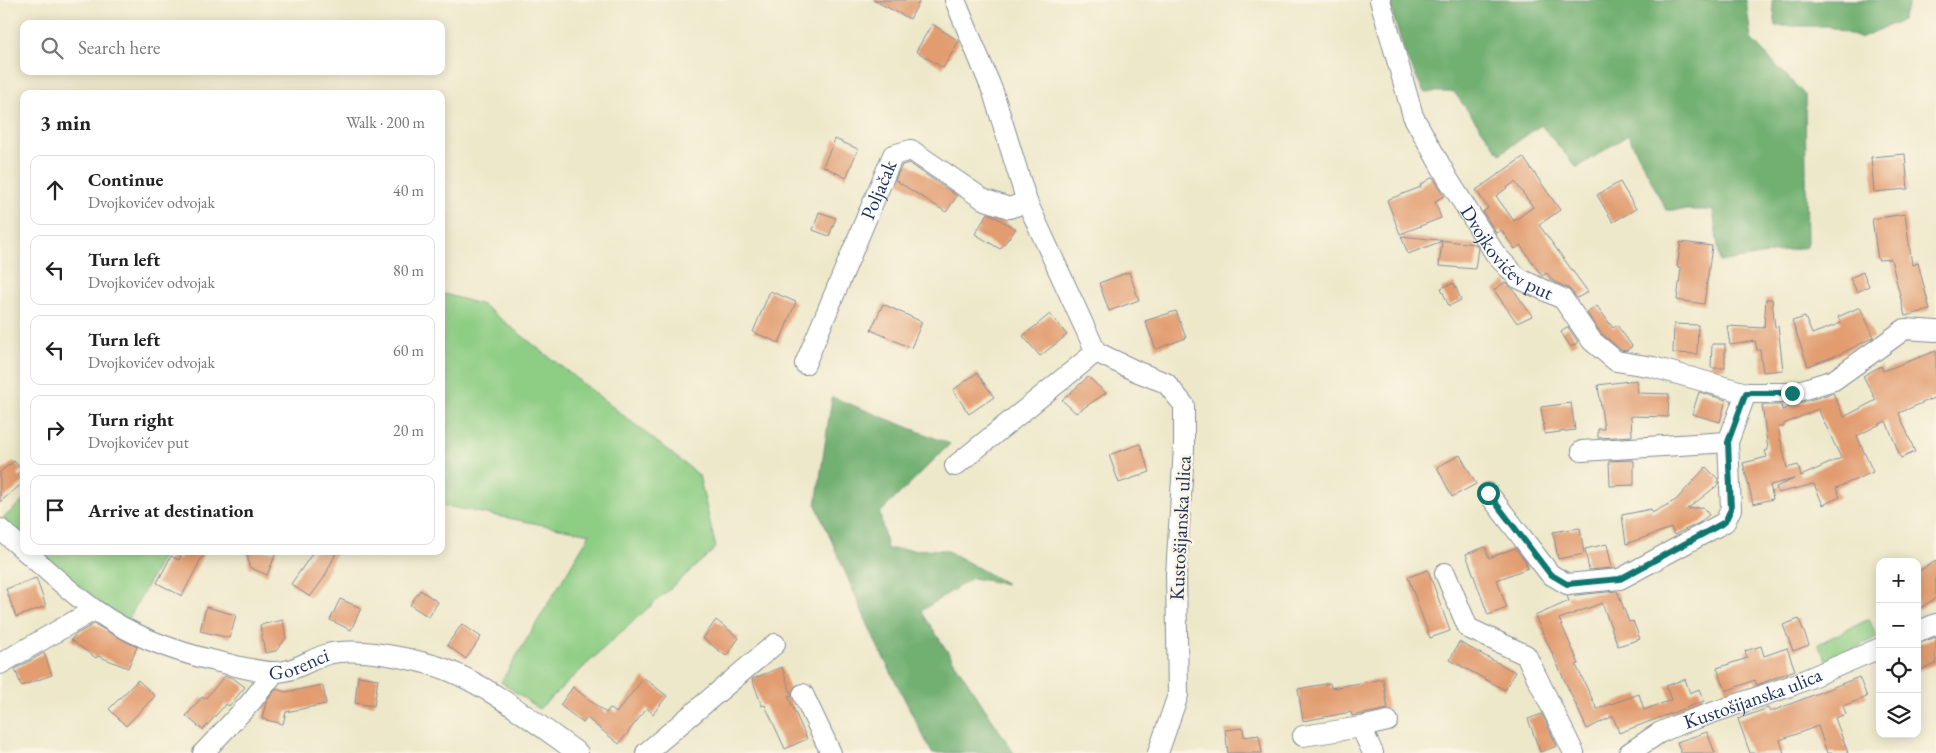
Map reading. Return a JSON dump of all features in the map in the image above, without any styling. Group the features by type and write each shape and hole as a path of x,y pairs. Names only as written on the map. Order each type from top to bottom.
{"street":[{"path":"955,0 994,92 1027,202 1096,352 955,466"},
{"name":"Dvojkovićev put","path":"1380,0 1413,116 1448,179 1496,255 1518,278 1563,299 1592,341 1616,361 1653,367 1746,393 1792,393 1834,380 1905,329 1936,331"},
{"name":"Poljačak","path":"805,364 893,155 912,150 983,199 1009,208 1027,202"},
{"name":"Kustošijanska ulica","path":"1096,352 1166,383 1184,405 1184,448 1176,575 1178,695 1158,753"},
{"path":"1488,493 1550,574 1567,584 1620,579 1725,522 1731,509 1728,442 1746,393"},
{"path":"1582,451 1728,442"},
{"name":"Gorenci","path":"0,529 20,547"},
{"name":"Gorenci","path":"29,555 94,610 113,622 171,648 254,670 275,672 287,671 329,654 342,652 381,655 430,664 452,671 489,692 578,753"},
{"path":"1445,573 1468,628 1526,655 1574,753"},
{"path":"0,664 94,610"},
{"path":"1921,630 1936,624"},
{"path":"646,753 775,644"},
{"name":"Kustošijanska ulica","path":"1629,753 1658,733 1677,725 1793,685 1876,650"},
{"path":"203,753 250,703 275,672"},
{"path":"802,694 831,753"},
{"path":"1302,736 1388,721"},
{"path":"1361,727 1374,753"}],"green space":[{"path":"1388,0 1746,0 1751,39 1805,95 1807,247 1720,262 1713,210 1666,210 1628,135 1577,168 1541,125 1500,154 1454,92 1424,92 1406,56"},
{"path":"1772,0 1911,0 1902,20 1860,38 1827,26 1776,26"},
{"path":"445,294 483,305 699,475 716,548 620,633 539,709 501,682 590,534 445,506"},
{"path":"832,397 950,444 880,513 887,549 946,550 1007,584 972,578 921,611 1014,753 932,753 876,643 816,505"},
{"path":"20,503 20,538 2,523 2,519"},
{"path":"42,555 164,555 129,618 122,621"},
{"path":"1869,619 1876,635 1876,638 1827,662 1818,644"}],"building":[{"path":"873,0 920,0 910,19"},
{"path":"932,24 959,41 943,68 916,51"},
{"path":"835,139 858,149 846,178 823,166"},
{"path":"1905,154 1908,189 1874,192 1871,157"},
{"path":"1523,157 1560,210 1539,225 1588,292 1577,298 1568,288 1553,281 1547,273 1542,276 1520,245 1515,249 1501,230 1496,233 1483,212 1488,208 1476,190","holes":["1515,182 1533,207 1514,221 1496,196"]},
{"path":"909,163 957,196 946,212 895,180 902,165"},
{"path":"1433,177 1444,196 1435,201 1441,218 1400,234 1387,200 1421,187 1420,185"},
{"path":"1620,182 1636,209 1613,222 1597,195"},
{"path":"819,212 836,218 829,236 813,230"},
{"path":"988,213 1016,229 1000,249 975,234"},
{"path":"1905,214 1912,265 1918,263 1930,310 1905,316 1891,259 1878,260 1872,219"},
{"path":"1401,236 1475,244 1478,248 1475,269 1439,266 1442,241 1408,254"},
{"path":"1681,242 1712,246 1704,304 1677,300 1681,268 1677,267"},
{"path":"1129,272 1139,300 1109,311 1099,283"},
{"path":"1863,272 1869,286 1857,292 1850,278"},
{"path":"1505,282 1513,289 1532,316 1517,323 1494,290"},
{"path":"1454,283 1461,300 1449,306 1441,288"},
{"path":"770,291 796,302 779,343 753,332"},
{"path":"1766,299 1772,299 1775,327 1778,326 1783,370 1763,372 1760,350 1757,350 1755,341 1730,345 1727,326 1764,328"},
{"path":"883,304 922,322 911,348 871,330"},
{"path":"1597,306 1613,328 1617,325 1632,346 1626,351 1621,350 1601,333 1587,313"},
{"path":"1860,307 1874,337 1838,355 1808,366 1792,321 1805,317 1812,334 1841,323 1838,317"},
{"path":"1176,311 1186,338 1156,349 1145,321"},
{"path":"1050,314 1067,335 1040,356 1023,336"},
{"path":"1674,324 1698,325 1697,354 1673,353"},
{"path":"1568,327 1578,342 1571,347 1561,332"},
{"path":"1712,344 1725,344 1725,368 1711,368"},
{"path":"1936,351 1936,397 1899,413 1915,452 1901,458 1886,421 1857,436 1873,472 1836,488 1840,497 1823,505 1814,484 1778,493 1776,487 1794,479 1770,485 1773,499 1753,504 1743,463 1767,457 1765,451 1768,450 1762,405 1781,405 1782,410 1833,393 1844,417 1876,400 1863,376 1881,366 1883,371","holes":["1818,409 1841,458 1801,476 1798,465 1787,468 1778,427 1784,427 1784,424"]},
{"path":"977,373 994,397 969,414 953,390"},
{"path":"1088,377 1106,393 1076,413 1062,400"},
{"path":"1636,380 1638,393 1669,394 1668,417 1631,416 1632,436 1598,438 1598,429 1604,429 1598,385"},
{"path":"1699,392 1726,400 1720,422 1692,414"},
{"path":"1571,403 1575,430 1545,434 1541,407"},
{"path":"1140,444 1150,472 1119,483 1109,455"},
{"path":"1460,455 1476,484 1452,497 1437,467"},
{"path":"14,461 20,468 20,472 17,474 20,477 20,485 0,502 0,472"},
{"path":"1609,461 1634,461 1634,485 1610,486"},
{"path":"1706,467 1718,479 1718,485 1687,509 1703,507 1709,515 1699,523 1674,535 1671,528 1626,544 1622,515 1651,509 1652,513 1676,500"},
{"path":"1580,528 1584,554 1558,559 1553,532"},
{"path":"1607,544 1612,568 1589,570 1585,549"},
{"path":"1485,547 1489,558 1515,548 1528,568 1497,580 1507,608 1488,615 1466,554"},
{"path":"181,555 203,555 182,596 157,583 171,556 179,560"},
{"path":"248,555 275,555 267,575 249,567"},
{"path":"311,555 335,555 324,578 310,597 291,584"},
{"path":"1936,561 1936,598 1921,607 1921,603 1921,570"},
{"path":"1428,570 1450,631 1430,638 1408,577"},
{"path":"36,578 46,606 16,617 6,589"},
{"path":"420,590 438,602 429,617 410,605"},
{"path":"1617,591 1629,622 1633,621 1640,639 1618,646 1602,603 1559,619 1579,664 1576,665 1597,709 1639,694 1644,710 1671,700 1666,686 1685,679 1690,693 1699,689 1704,701 1619,733 1613,716 1587,729 1535,616 1569,601 1567,596"},
{"path":"340,599 361,608 351,630 330,620"},
{"path":"206,607 236,615 230,638 200,631"},
{"path":"1799,619 1809,645 1793,651 1783,625"},
{"path":"283,620 286,638 276,651 265,653 260,625"},
{"path":"716,620 739,638 726,656 703,638"},
{"path":"94,624 137,647 128,668 98,656 96,658 71,640 75,635"},
{"path":"462,624 481,637 466,659 447,645"},
{"path":"1936,637 1936,664 1921,670 1921,648 1921,643"},
{"path":"1459,642 1515,672 1505,690 1450,660"},
{"path":"1761,646 1764,656 1787,648 1795,670 1757,685 1755,680 1726,691 1717,668 1747,658 1745,651"},
{"path":"44,653 52,675 21,686 15,669"},
{"path":"782,667 792,695 788,696 807,739 785,749 765,705 762,706 752,679"},
{"path":"225,676 233,678 245,687 229,706 226,704 203,730 186,716 202,697 205,699"},
{"path":"358,676 378,679 374,706 355,703"},
{"path":"1859,677 1867,697 1843,706 1846,714 1835,718 1848,753 1827,753 1818,726 1780,740 1784,753 1750,753 1738,719 1768,708 1770,712"},
{"path":"644,678 667,696 653,714 647,708 619,744 587,718 583,723 560,705 573,687 606,713 610,708 616,713"},
{"path":"1383,679 1388,709 1352,716 1351,712 1303,721 1298,689 1330,683 1331,688"},
{"path":"138,680 155,696 126,726 109,709"},
{"path":"323,685 326,704 286,712 283,724 262,719 266,702 276,689 286,692"},
{"path":"1542,714 1557,746 1540,752 1528,719"},
{"path":"1243,728 1244,737 1259,735 1262,753 1228,753 1225,730"},
{"path":"1707,732 1715,753 1681,753 1677,742"}],"route":[{"path":"1488,493 1550,574 1567,584 1620,579 1725,522 1731,509 1728,442 1746,393 1792,393"}]}
